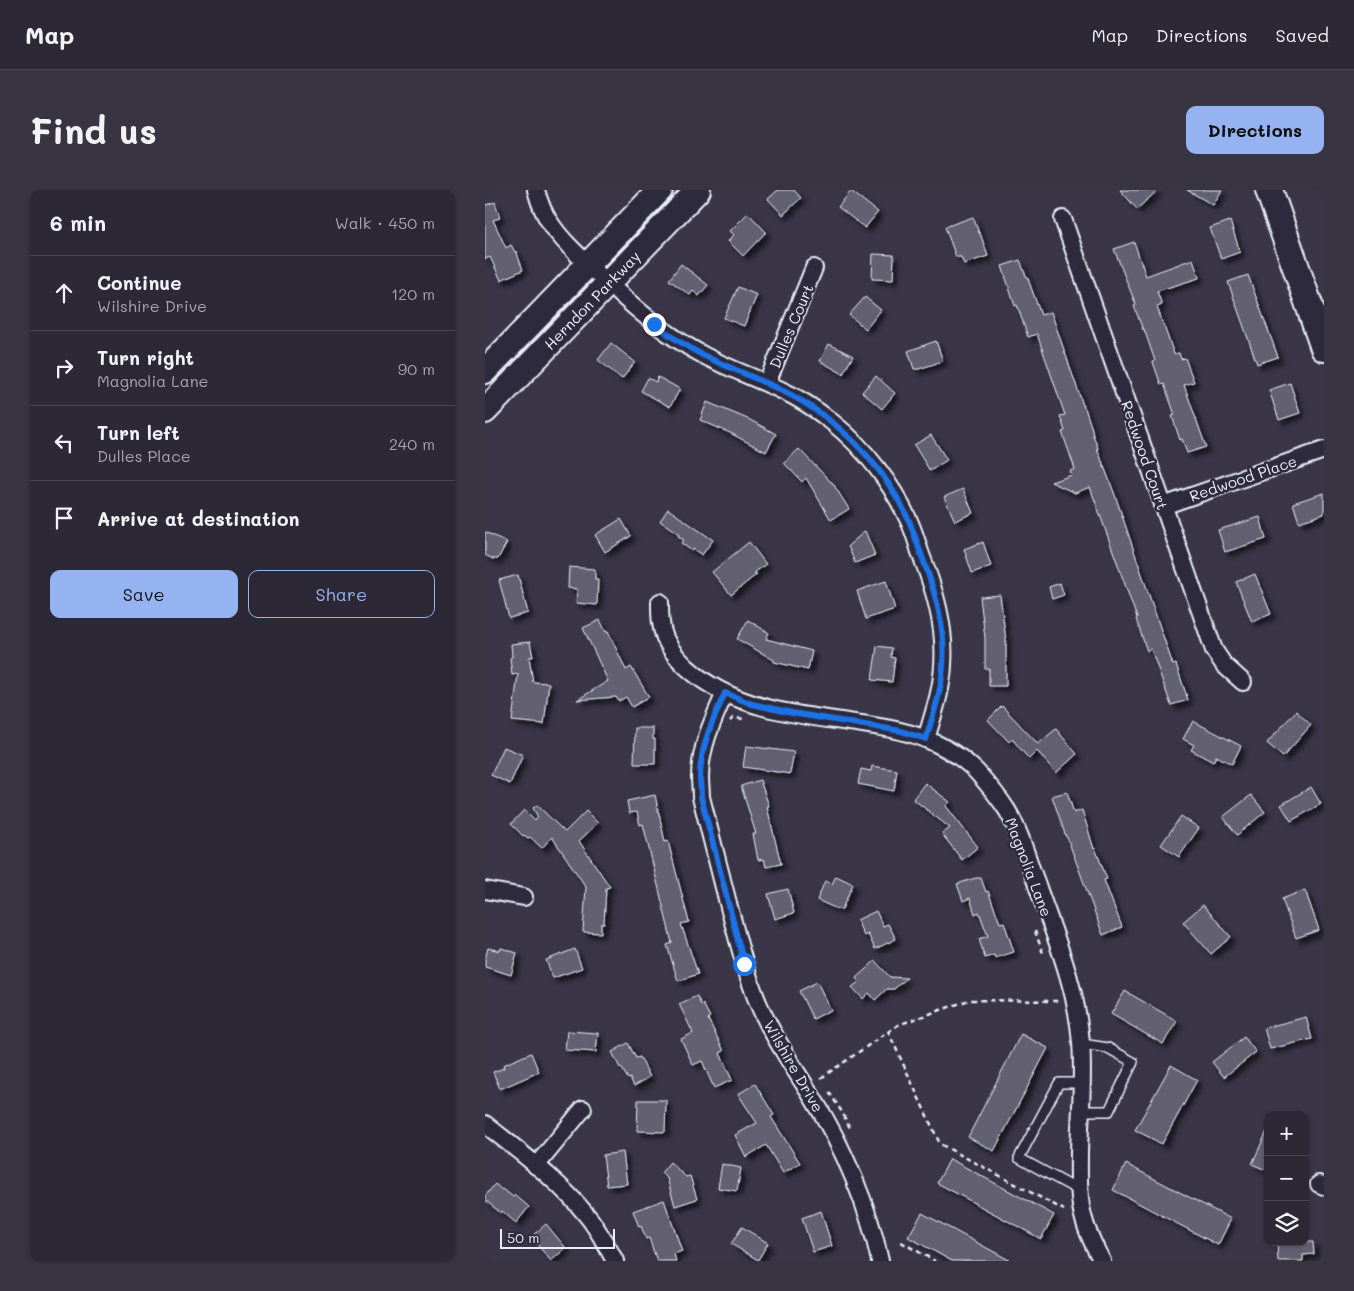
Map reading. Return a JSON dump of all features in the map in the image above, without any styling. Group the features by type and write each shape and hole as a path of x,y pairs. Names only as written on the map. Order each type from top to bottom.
{"main road":[{"name":"Herndon Parkway","path":"485,371 661,190"},
{"name":"Herndon Parkway","path":"485,410 698,190"},
{"path":"1269,190 1324,348"}],"street":[{"path":"536,190 539,202 561,237 654,324 682,344 708,358 767,383 808,405 833,423 856,444 895,494 910,523 939,609 943,641 943,666 940,690 926,739"},
{"name":"Redwood Court","path":"1063,219 1214,650 1224,666 1243,682"},
{"name":"Dulles Court","path":"767,383 815,268"},
{"name":"Redwood Place","path":"1163,506 1324,450"},
{"name":"Magnolia Lane","path":"660,602 660,619 664,636 672,651 683,665 702,680 725,693 752,704 792,713 901,731 926,739 952,752 973,768 992,788 1008,811 1070,981 1079,1019 1081,1044 1079,1176 1081,1205 1089,1234 1102,1261"},
{"name":"Wilshire Drive","path":"725,693 708,732 702,755 700,777 703,805 744,964 759,1006 779,1045 815,1102 841,1149 865,1209 880,1261"},
{"path":"485,890 524,897"},
{"path":"536,1166 583,1109"},
{"path":"485,1124 570,1196 589,1218 615,1261"}],"lane":[{"path":"1081,1044 1108,1048 1133,1062 1109,1111 1081,1111"},
{"path":"1080,1191 1019,1158 1059,1083 1081,1083"}],"path":[{"path":"727,724 733,718 748,719"},
{"path":"1033,925 1045,958"},
{"path":"816,1072 821,1078 898,1025 969,1000 1058,1001 1057,994"},
{"path":"888,1031 940,1144 1064,1210"},
{"path":"901,1242 935,1261"}],"building":[{"path":"778,190 794,190 801,198 783,215 768,199"},
{"path":"1120,190 1158,190 1137,209"},
{"path":"1187,190 1222,190 1213,205"},
{"path":"851,191 878,212 865,228 838,207"},
{"path":"495,202 500,218 493,220 506,248 511,245 516,251 523,270 501,280 490,257 485,259 485,203 486,205"},
{"path":"748,213 766,232 743,256 728,241 734,235 730,231"},
{"path":"973,217 988,256 964,264 961,257 956,257 945,227"},
{"path":"1230,221 1240,252 1221,259 1210,228"},
{"path":"1134,242 1146,276 1193,259 1199,278 1157,291 1162,305 1157,307 1174,354 1179,353 1181,359 1185,358 1194,382 1184,385 1206,447 1187,453 1182,439 1180,440 1172,416 1175,415 1164,384 1161,385 1153,362 1155,361 1134,306 1136,305 1114,249"},
{"path":"873,254 894,255 893,280 872,279"},
{"path":"1020,260 1041,315 1051,312 1173,665 1176,664 1188,700 1171,705 1151,649 1147,651 1090,487 1075,493 1051,482 1072,475 1070,471 1075,469 1062,432 1065,431 1060,416 1065,415 1037,334 1028,337 1017,305 1015,306 1002,266"},
{"path":"681,264 708,285 699,296 693,291 690,295 669,280"},
{"path":"1248,275 1278,357 1257,364 1228,282"},
{"path":"738,287 757,295 744,326 724,318"},
{"path":"865,297 881,310 866,329 849,315"},
{"path":"936,341 943,361 914,369 908,351"},
{"path":"611,343 635,362 622,379 598,360"},
{"path":"829,344 853,356 843,374 820,361"},
{"path":"876,376 895,393 882,409 862,392"},
{"path":"658,377 680,389 670,407 641,391 648,378 656,382"},
{"path":"1290,383 1300,413 1279,420 1269,390"},
{"path":"707,402 750,420 776,434 766,452 700,420"},
{"path":"931,435 947,460 930,471 914,445"},
{"path":"799,449 832,482 849,509 831,520 806,478 802,482 784,463"},
{"path":"963,489 973,513 955,521 944,497"},
{"path":"1324,493 1324,514 1299,522 1293,503"},
{"path":"668,509 713,540 702,555 681,543 684,540 678,536 679,534 660,521"},
{"path":"1260,517 1266,539 1225,552 1218,530"},
{"path":"621,519 631,536 605,552 595,535"},
{"path":"865,531 875,555 855,563 848,546"},
{"path":"485,532 507,542 498,559 485,555"},
{"path":"749,542 766,564 754,573 757,574 731,595 712,572"},
{"path":"983,542 991,566 972,573 964,549"},
{"path":"569,567 595,569 595,579 598,579 597,605 576,603 577,589 568,588"},
{"path":"1255,574 1271,614 1252,622 1236,582"},
{"path":"518,575 528,613 509,618 499,580"},
{"path":"886,581 895,609 866,619 857,591"},
{"path":"1060,583 1064,595 1052,599 1049,587"},
{"path":"1000,595 1006,640 1006,686 989,686 989,669 985,669 985,638 980,597"},
{"path":"600,620 606,632 608,631 626,670 631,667 649,697 632,707 626,697 619,701 616,697 577,700 608,681 583,628"},
{"path":"748,620 769,633 766,639 812,651 808,670 774,662 774,660 737,639"},
{"path":"530,642 533,657 529,657 533,682 549,683 544,724 512,721 518,674 512,675 511,644"},
{"path":"877,646 892,648 891,657 895,658 892,682 872,680"},
{"path":"1002,706 1038,744 1056,729 1077,754 1056,773 1037,751 1029,759 1012,739 1009,742 988,720"},
{"path":"1296,711 1311,725 1283,757 1267,743"},
{"path":"1193,721 1241,746 1232,764 1216,756 1213,762 1191,750 1194,745 1183,739"},
{"path":"635,728 653,728 655,764 634,764"},
{"path":"746,746 794,752 790,774 743,767"},
{"path":"504,747 523,755 510,784 491,775"},
{"path":"872,766 897,770 894,791 858,784 861,769 871,771"},
{"path":"760,780 769,806 767,807 781,864 766,867 764,859 758,860 753,834 756,834 741,786"},
{"path":"925,783 950,802 946,806 978,847 962,860 942,834 950,828 913,799"},
{"path":"1311,787 1321,804 1291,821 1281,805"},
{"path":"1067,792 1074,813 1082,810 1094,849 1107,879 1104,880 1122,927 1103,935 1052,796"},
{"path":"655,795 665,842 668,841 689,922 681,924 698,974 678,981 667,945 672,943 643,824 640,825 637,812 629,813 627,801"},
{"path":"1251,795 1265,812 1237,835 1223,817"},
{"path":"537,805 565,832 586,811 598,823 579,841 610,887 606,888 604,924 601,924 601,933 583,932 586,887 552,837 542,848 530,837 523,836 511,824 524,810 535,821 538,817 533,808"},
{"path":"1181,816 1199,828 1179,857 1161,845"},
{"path":"836,876 853,884 842,909 837,909 817,900 825,881 832,884"},
{"path":"981,878 1000,923 1004,922 1014,952 995,958 994,955 985,958 979,939 988,936 979,912 975,914 970,898 963,901 957,884"},
{"path":"788,889 794,913 775,919 768,894"},
{"path":"1305,890 1319,930 1296,938 1282,899"},
{"path":"1203,905 1231,937 1211,954 1183,922"},
{"path":"876,911 883,926 888,924 896,939 875,949 868,934 864,936 857,920"},
{"path":"488,948 500,951 501,948 517,953 511,975 485,967"},
{"path":"575,949 582,968 553,978 546,960"},
{"path":"875,961 890,977 907,978 894,989 887,989 875,1000 869,993 863,999 852,987 859,982 856,978"},
{"path":"817,982 831,1010 813,1019 799,991"},
{"path":"1125,991 1177,1021 1163,1044 1111,1014"},
{"path":"697,996 710,1017 708,1019 724,1051 720,1053 732,1080 714,1088 702,1061 693,1065 681,1039 693,1033 679,1004"},
{"path":"1306,1017 1312,1039 1270,1049 1264,1028"},
{"path":"567,1031 598,1033 596,1052 565,1050"},
{"path":"1021,1034 1048,1048 994,1151 968,1137"},
{"path":"1244,1037 1256,1052 1224,1077 1212,1062"},
{"path":"628,1043 636,1058 640,1057 650,1077 634,1086 630,1078 628,1079 620,1068 612,1052"},
{"path":"531,1053 539,1072 500,1089 493,1072 504,1068 503,1065"},
{"path":"1171,1065 1197,1080 1162,1144 1135,1130"},
{"path":"755,1084 774,1115 771,1117 800,1163 783,1173 766,1145 746,1157 735,1135 757,1123 738,1094"},
{"path":"638,1100 666,1100 665,1132 637,1131"},
{"path":"1264,1138 1264,1169 1252,1164"},
{"path":"623,1152 627,1184 607,1186 603,1155"},
{"path":"950,1159 1054,1215 1041,1239 937,1183"},
{"path":"670,1162 686,1177 690,1176 697,1199 675,1206 667,1178 661,1173"},
{"path":"722,1164 741,1168 737,1191 718,1188"},
{"path":"1126,1164 1231,1219 1218,1245 1113,1190"},
{"path":"495,1184 513,1197 515,1195 529,1207 516,1223 485,1200 485,1196"},
{"path":"664,1200 682,1251 674,1254 676,1261 657,1261 649,1238 646,1239 633,1211"},
{"path":"821,1211 832,1246 813,1252 802,1218"},
{"path":"922,1213 1011,1261 952,1261 908,1237"},
{"path":"546,1224 566,1248 551,1261 531,1237"},
{"path":"742,1227 768,1243 758,1260 731,1244"},
{"path":"1309,1242 1313,1242 1314,1254 1303,1255 1303,1261 1278,1261 1277,1246 1309,1246"}],"route":[{"path":"654,324 682,344 708,358 783,391 808,405 833,423 856,444 895,494 910,523 939,609 943,641 943,666 940,690 926,739 901,731 792,713 752,704 725,693 708,732 702,755 701,797 744,964"}]}
